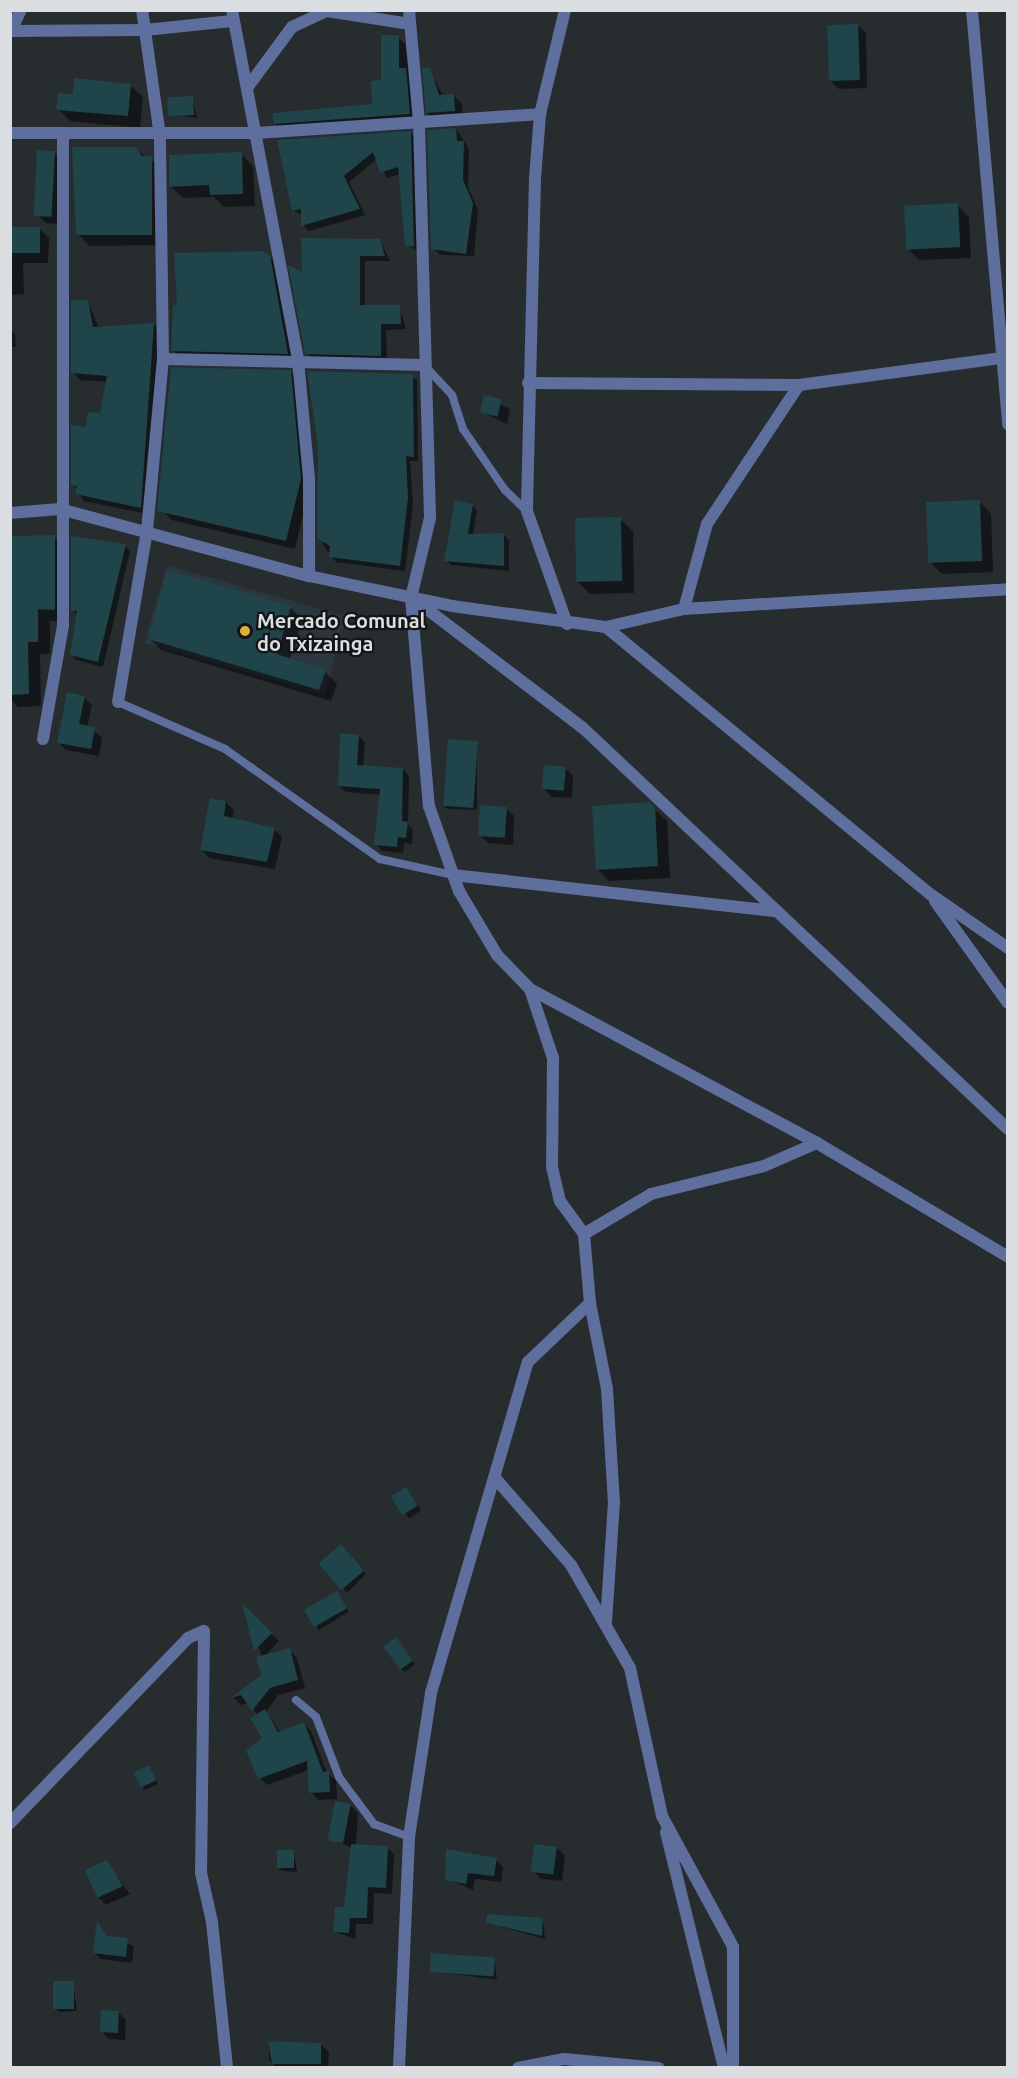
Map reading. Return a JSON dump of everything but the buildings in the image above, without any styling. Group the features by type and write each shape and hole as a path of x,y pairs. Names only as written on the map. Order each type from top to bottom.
{"street":[{"path":"21,10 11,31 145,30 232,16 298,360 309,479 309,576"},
{"path":"118,702 147,531 163,359 160,136 142,10"},
{"path":"409,10 419,123 430,518 411,598 429,806 453,875 497,956 530,989 817,1143 1008,1257"},
{"path":"565,10 540,114 528,384 527,511 567,624"},
{"path":"972,10 1008,424"},
{"path":"247,88 292,27 328,11 411,24"},
{"path":"10,134 160,136 256,133 540,114"},
{"path":"43,739 63,625 60,509 63,134"},
{"path":"528,384 799,385 1004,358"},
{"path":"163,359 298,360 424,365"},
{"path":"684,609 707,525 799,385"},
{"path":"10,513 60,509 309,576 411,598 567,624 606,627 684,609 1008,589"},
{"path":"411,598 584,728 1008,1129"},
{"path":"606,627 930,894 1008,948"},
{"path":"453,875 776,911"},
{"path":"930,894 1008,1003"},
{"path":"530,989 553,1058 552,1167 560,1201 584,1234 590,1304 607,1389 614,1502 606,1621"},
{"path":"584,1234 651,1194 764,1166 817,1143"},
{"path":"399,2067 409,1837 431,1694 496,1479 499,1444 528,1362 590,1304"},
{"path":"496,1479 571,1565 606,1621 630,1668 662,1816 724,2067"},
{"path":"10,1823 188,1638 204,1631 201,1873 212,1922 227,2067"},
{"path":"662,1816 733,1947 732,2067"},
{"path":"518,2067 564,2059 659,2067"}],"lane":[{"path":"424,365 452,395 463,429 505,490 527,511"},
{"path":"118,702 225,749 380,859 453,875"},
{"path":"296,1700 316,1717 339,1777 374,1824 409,1837"}],"shaded area":[{"name":"Mercado Comunal do Txizainga","path":"167,565 347,617 324,694 145,643"}],"place":[{"name":"Mercado Comunal do Txizainga","path":"245,631"}]}
